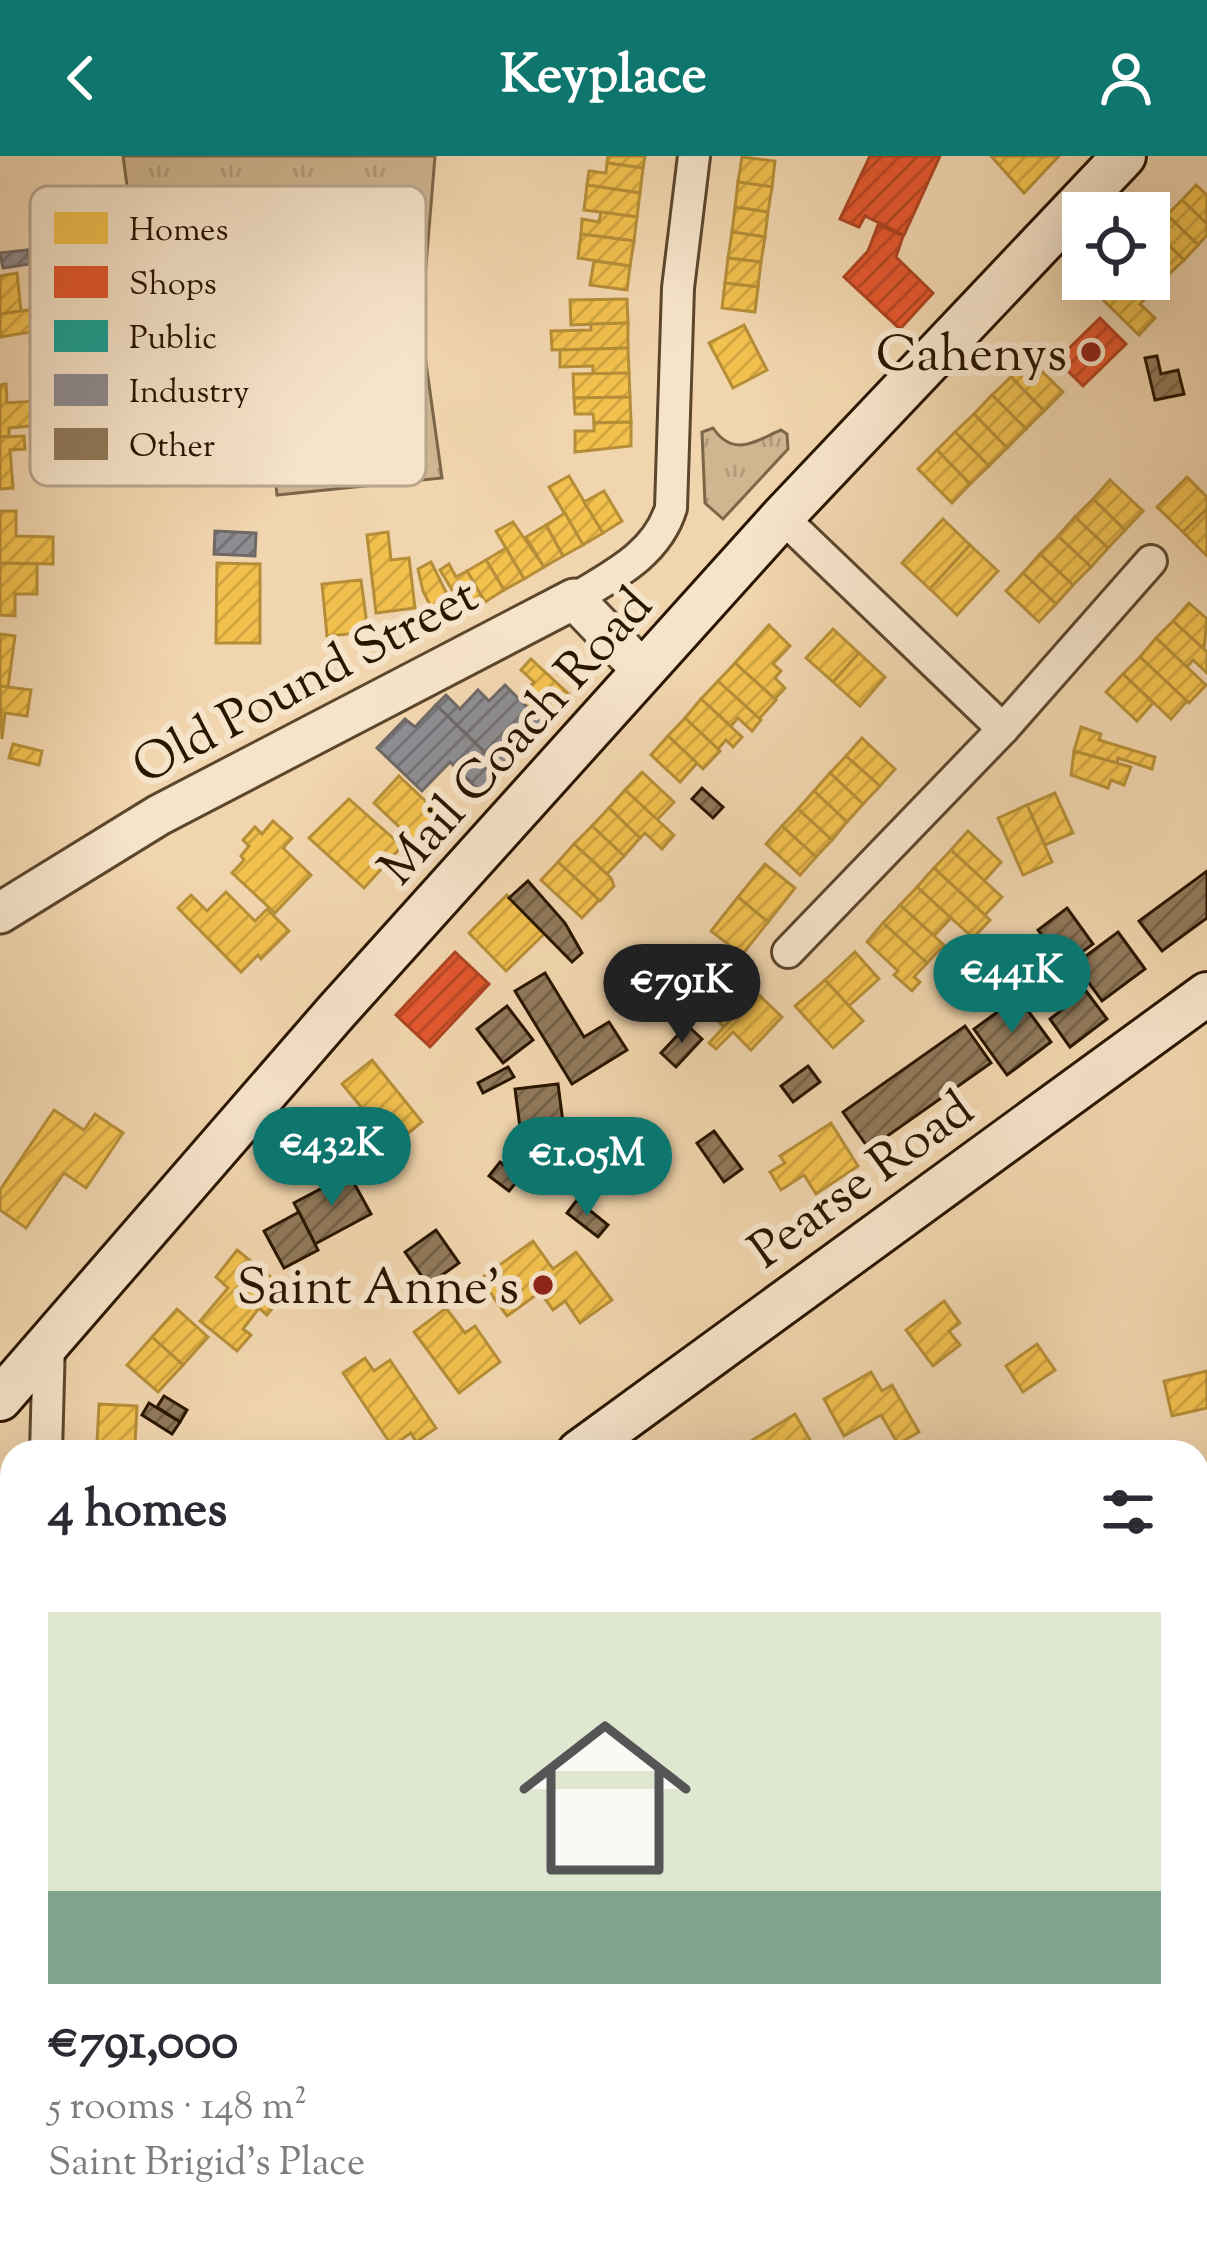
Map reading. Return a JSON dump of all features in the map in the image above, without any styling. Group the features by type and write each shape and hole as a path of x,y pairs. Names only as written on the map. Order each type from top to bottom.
{"main road":[{"name":"Mail Coach Road","path":"0,1399 320,1030 782,517 1124,156"},
{"name":"Pearse Road","path":"595,1440 1207,994"}],"street":[{"path":"644,672 574,598 631,564 665,529 671,508 678,289 694,156"},
{"path":"782,517 1004,729"},
{"path":"788,952 1004,729 1151,561"},
{"name":"Old Pound Street","path":"0,913 159,815 574,598"},
{"path":"46,1440 49,1342"}],"green space":[{"path":"123,156 435,156 426,266 426,186 127,186"},
{"path":"426,363 442,478 426,480"},
{"path":"713,428 737,445 781,430 787,434 788,449 723,519 705,503 702,432"},
{"path":"276,486 364,486 277,495"}],"building: Homes":[{"path":"608,156 645,156 643,168 607,163"},
{"path":"991,156 1059,156 1024,193"},
{"path":"742,157 775,161 772,187 738,182"},
{"path":"607,163 643,168 640,193 587,185 589,171 606,173"},
{"path":"738,182 772,187 768,212 735,207"},
{"path":"587,185 640,193 637,217 584,210"},
{"path":"1196,185 1207,195 1207,224 1182,200"},
{"path":"1182,200 1207,224 1207,235 1198,245 1170,218"},
{"path":"735,207 768,212 765,237 732,232"},
{"path":"601,212 637,217 634,241 581,234 582,219 599,222"},
{"path":"1170,218 1198,245 1184,260 1170,246"},
{"path":"732,232 765,237 761,262 728,258"},
{"path":"581,234 634,241 630,266 578,258"},
{"path":"1170,246 1184,260 1170,273"},
{"path":"728,258 761,262 758,287 725,283"},
{"path":"594,261 630,266 627,290 590,285"},
{"path":"17,273 21,311 0,314 0,276"},
{"path":"725,283 758,287 755,312 722,308"},
{"path":"627,299 628,323 571,325 570,300"},
{"path":"1103,300 1144,300 1140,304 1155,318 1139,335"},
{"path":"30,310 30,332 0,337 0,314"},
{"path":"628,323 628,348 552,350 551,331"},
{"path":"744,325 767,370 733,388 709,343"},
{"path":"628,348 629,373 593,374 593,366 560,367 560,350"},
{"path":"1029,359 1063,392 1044,411 1011,377"},
{"path":"629,373 630,397 574,398 573,374"},
{"path":"1011,377 1044,411 1026,429 992,395"},
{"path":"6,384 7,403 30,401 30,426 9,428 9,437 0,437 0,385"},
{"path":"992,395 1026,429 1007,448 974,414"},
{"path":"630,397 631,422 594,423 593,414 575,414 574,398"},
{"path":"974,414 1007,448 989,466 955,432"},
{"path":"631,422 631,446 575,452 575,431 594,431 594,423"},
{"path":"955,432 989,466 970,484 937,450"},
{"path":"24,436 25,449 10,450 13,488 0,489 0,437"},
{"path":"937,450 970,484 952,503 918,469"},
{"path":"569,476 603,533 583,545 549,487"},
{"path":"1187,477 1207,497 1207,509 1183,532 1157,507"},
{"path":"1110,480 1143,511 1125,530 1093,499"},
{"path":"604,491 622,521 603,533 584,502"},
{"path":"1093,499 1125,530 1108,548 1075,517"},
{"path":"1207,509 1207,556 1183,532"},
{"path":"0,511 16,511 16,536 53,537 53,564 0,563"},
{"path":"565,513 583,545 563,556 546,525"},
{"path":"1075,517 1108,548 1091,567 1058,536"},
{"path":"943,519 970,545 930,589 902,563"},
{"path":"513,522 544,567 524,579 496,531"},
{"path":"546,525 563,556 544,567 526,537"},
{"path":"388,532 391,560 409,558 415,608 376,613 367,535"},
{"path":"1058,536 1091,567 1073,585 1040,554"},
{"path":"970,545 998,571 957,615 930,589"},
{"path":"506,548 524,579 504,590 486,560"},
{"path":"1040,554 1073,585 1056,604 1023,573"},
{"path":"486,560 504,590 485,602 467,571"},
{"path":"431,562 455,610 437,619 418,569"},
{"path":"0,563 37,564 37,594 15,594 15,616 0,615"},
{"path":"217,563 260,564 260,643 216,643"},
{"path":"449,564 456,577 467,571 485,602 466,613 440,570"},
{"path":"1023,573 1056,604 1039,622 1006,591"},
{"path":"361,580 368,632 327,636 322,584"},
{"path":"1189,603 1207,619 1204,649 1173,621"},
{"path":"1173,621 1207,652 1207,673 1193,660 1187,667 1156,638"},
{"path":"769,625 790,646 773,664 781,671 775,678 785,688 775,699 735,663"},
{"path":"833,629 859,653 833,682 806,658"},
{"path":"0,634 15,636 8,687 0,686"},
{"path":"1156,638 1206,685 1189,703 1140,657"},
{"path":"859,653 885,677 860,706 833,682"},
{"path":"1140,657 1187,701 1171,719 1123,674"},
{"path":"531,659 572,697 546,726 519,699 534,682 521,670"},
{"path":"735,663 776,700 759,719 718,681"},
{"path":"1123,674 1153,703 1137,721 1106,692"},
{"path":"718,681 761,720 752,731 738,718 731,726 701,699"},
{"path":"0,686 31,690 27,716 5,713 2,739"},
{"path":"701,699 742,737 733,747 726,740 718,749 685,718"},
{"path":"685,718 720,751 703,769 668,736"},
{"path":"1081,727 1101,734 1099,740 1155,757 1152,769 1074,751"},
{"path":"668,736 697,763 680,782 651,755"},
{"path":"862,738 895,769 880,786 846,756"},
{"path":"13,744 42,751 39,765 9,758"},
{"path":"1074,751 1131,767 1124,785 1111,780 1108,788 1071,775"},
{"path":"846,756 880,786 863,804 830,773"},
{"path":"642,772 674,802 657,820 625,790"},
{"path":"830,773 863,804 847,822 814,791"},
{"path":"399,776 453,827 428,854 374,803"},
{"path":"625,790 674,835 662,849 645,833 640,838 609,808"},
{"path":"814,791 847,822 832,840 798,809"},
{"path":"1055,793 1073,833 1045,845 1027,805"},
{"path":"349,799 402,846 364,888 309,838"},
{"path":"1027,805 1052,862 1023,875 998,818"},
{"path":"609,808 640,838 624,856 592,826"},
{"path":"798,809 832,840 816,857 782,826"},
{"path":"273,821 292,838 283,848 311,875 275,913 232,873 249,846 243,840 255,827 262,834"},
{"path":"592,826 624,856 607,874 574,844"},
{"path":"782,826 816,857 800,875 766,844"},
{"path":"968,831 1001,862 984,881 951,850"},
{"path":"574,844 611,878 614,886 600,901 558,862"},
{"path":"951,850 1002,897 985,915 934,868"},
{"path":"558,862 599,900 582,918 541,880"},
{"path":"765,864 795,888 768,922 738,897"},
{"path":"934,868 990,920 973,938 917,887"},
{"path":"917,887 951,918 934,936 900,905"},
{"path":"226,892 255,921 267,909 289,931 241,972 178,908 191,895 207,911"},
{"path":"507,895 544,934 506,971 469,933"},
{"path":"738,897 768,922 742,955 711,931"},
{"path":"900,905 944,945 927,963 883,923"},
{"path":"883,923 927,963 914,977 920,982 912,991 867,942"},
{"path":"855,952 879,979 849,1006 825,980"},
{"path":"730,968 756,992 724,1027 706,1010 714,1001 706,993"},
{"path":"825,980 863,1021 833,1048 795,1006"},
{"path":"756,992 782,1017 751,1050 733,1032 716,1049 709,1043"},
{"path":"372,1060 422,1122 405,1136 393,1122 381,1131 342,1084"},
{"path":"54,1110 84,1130 95,1114 123,1133 86,1188 64,1173 26,1228 0,1210 0,1190"},
{"path":"831,1123 858,1166 816,1194 804,1175 781,1190 770,1172 785,1163 780,1156"},
{"name":"Saint Anne's","path":"533,1241 553,1269 576,1252 612,1300 580,1323 565,1301 553,1310 540,1292 507,1316 480,1279"},
{"path":"237,1250 287,1290 267,1315 259,1308 243,1329 251,1335 237,1351 200,1321 228,1288 216,1277"},
{"path":"944,1301 960,1323 949,1331 960,1345 933,1366 906,1330"},
{"path":"446,1308 465,1333 475,1326 500,1362 459,1393 414,1332"},
{"path":"177,1309 208,1337 183,1365 152,1337"},
{"path":"152,1337 183,1365 158,1392 127,1365"},
{"path":"1037,1344 1055,1370 1023,1392 1006,1366"},
{"path":"365,1358 374,1371 390,1360 436,1428 419,1440 411,1433 401,1440 388,1440 343,1373"},
{"path":"1207,1371 1207,1408 1172,1416 1164,1381"},
{"path":"871,1372 882,1391 892,1385 919,1432 896,1440 881,1415 844,1436 824,1399"},
{"path":"99,1404 137,1406 135,1440 97,1440"},
{"path":"795,1414 810,1440 753,1440"}],"building: Shops":[{"path":"870,156 940,156 904,235 865,216 859,227 840,219"},
{"path":"878,225 903,236 896,257 933,293 900,329 844,277 868,251"},
{"name":"Cahenys","path":"1100,318 1126,344 1083,386 1057,360"},
{"path":"455,952 489,984 430,1047 396,1015"}],"building: Industry":[{"path":"28,250 30,264 3,268 0,253"},
{"path":"215,531 256,533 255,556 214,554"},
{"path":"505,685 546,726 504,771 436,705 446,695 460,709 478,690 489,701"},
{"path":"436,705 504,771 483,794 450,762 422,791 377,748 405,719 415,727"}],"building: Other":[{"path":"1157,356 1161,374 1178,370 1184,394 1155,400 1145,358"},
{"path":"702,788 723,807 713,818 692,799"},
{"path":"1207,871 1207,918 1162,951 1139,921"},
{"path":"528,881 565,923 582,953 572,962 509,898"},
{"path":"1067,908 1093,944 1064,965 1038,930"},
{"path":"1118,932 1145,969 1102,1001 1075,964"},
{"path":"545,973 584,1037 609,1022 627,1050 572,1084 515,991"},
{"path":"1086,991 1107,1019 1070,1047 1050,1019"},
{"path":"1018,997 1051,1042 1007,1075 974,1029"},
{"path":"507,1006 533,1040 503,1063 477,1029"},
{"path":"687,1025 702,1039 676,1067 661,1053"},
{"path":"965,1026 991,1063 869,1149 843,1112"},
{"path":"808,1066 820,1082 793,1102 781,1086"},
{"path":"508,1067 514,1077 483,1093 478,1083"},
{"path":"558,1084 568,1161 525,1166 515,1089"},
{"path":"714,1131 742,1169 724,1182 697,1143"},
{"path":"500,1162 520,1178 509,1191 489,1176"},
{"path":"349,1174 371,1214 315,1244 294,1203"},
{"path":"577,1200 608,1225 598,1237 567,1213"},
{"path":"299,1212 318,1250 284,1268 264,1231"},
{"path":"436,1230 459,1263 428,1285 405,1252"},
{"path":"164,1396 187,1410 180,1422 157,1407"},
{"path":"149,1403 180,1422 172,1434 142,1415"}],"place":[{"name":"Cahenys","path":"1091,352"},
{"name":"Saint Anne's","path":"543,1285"}]}
